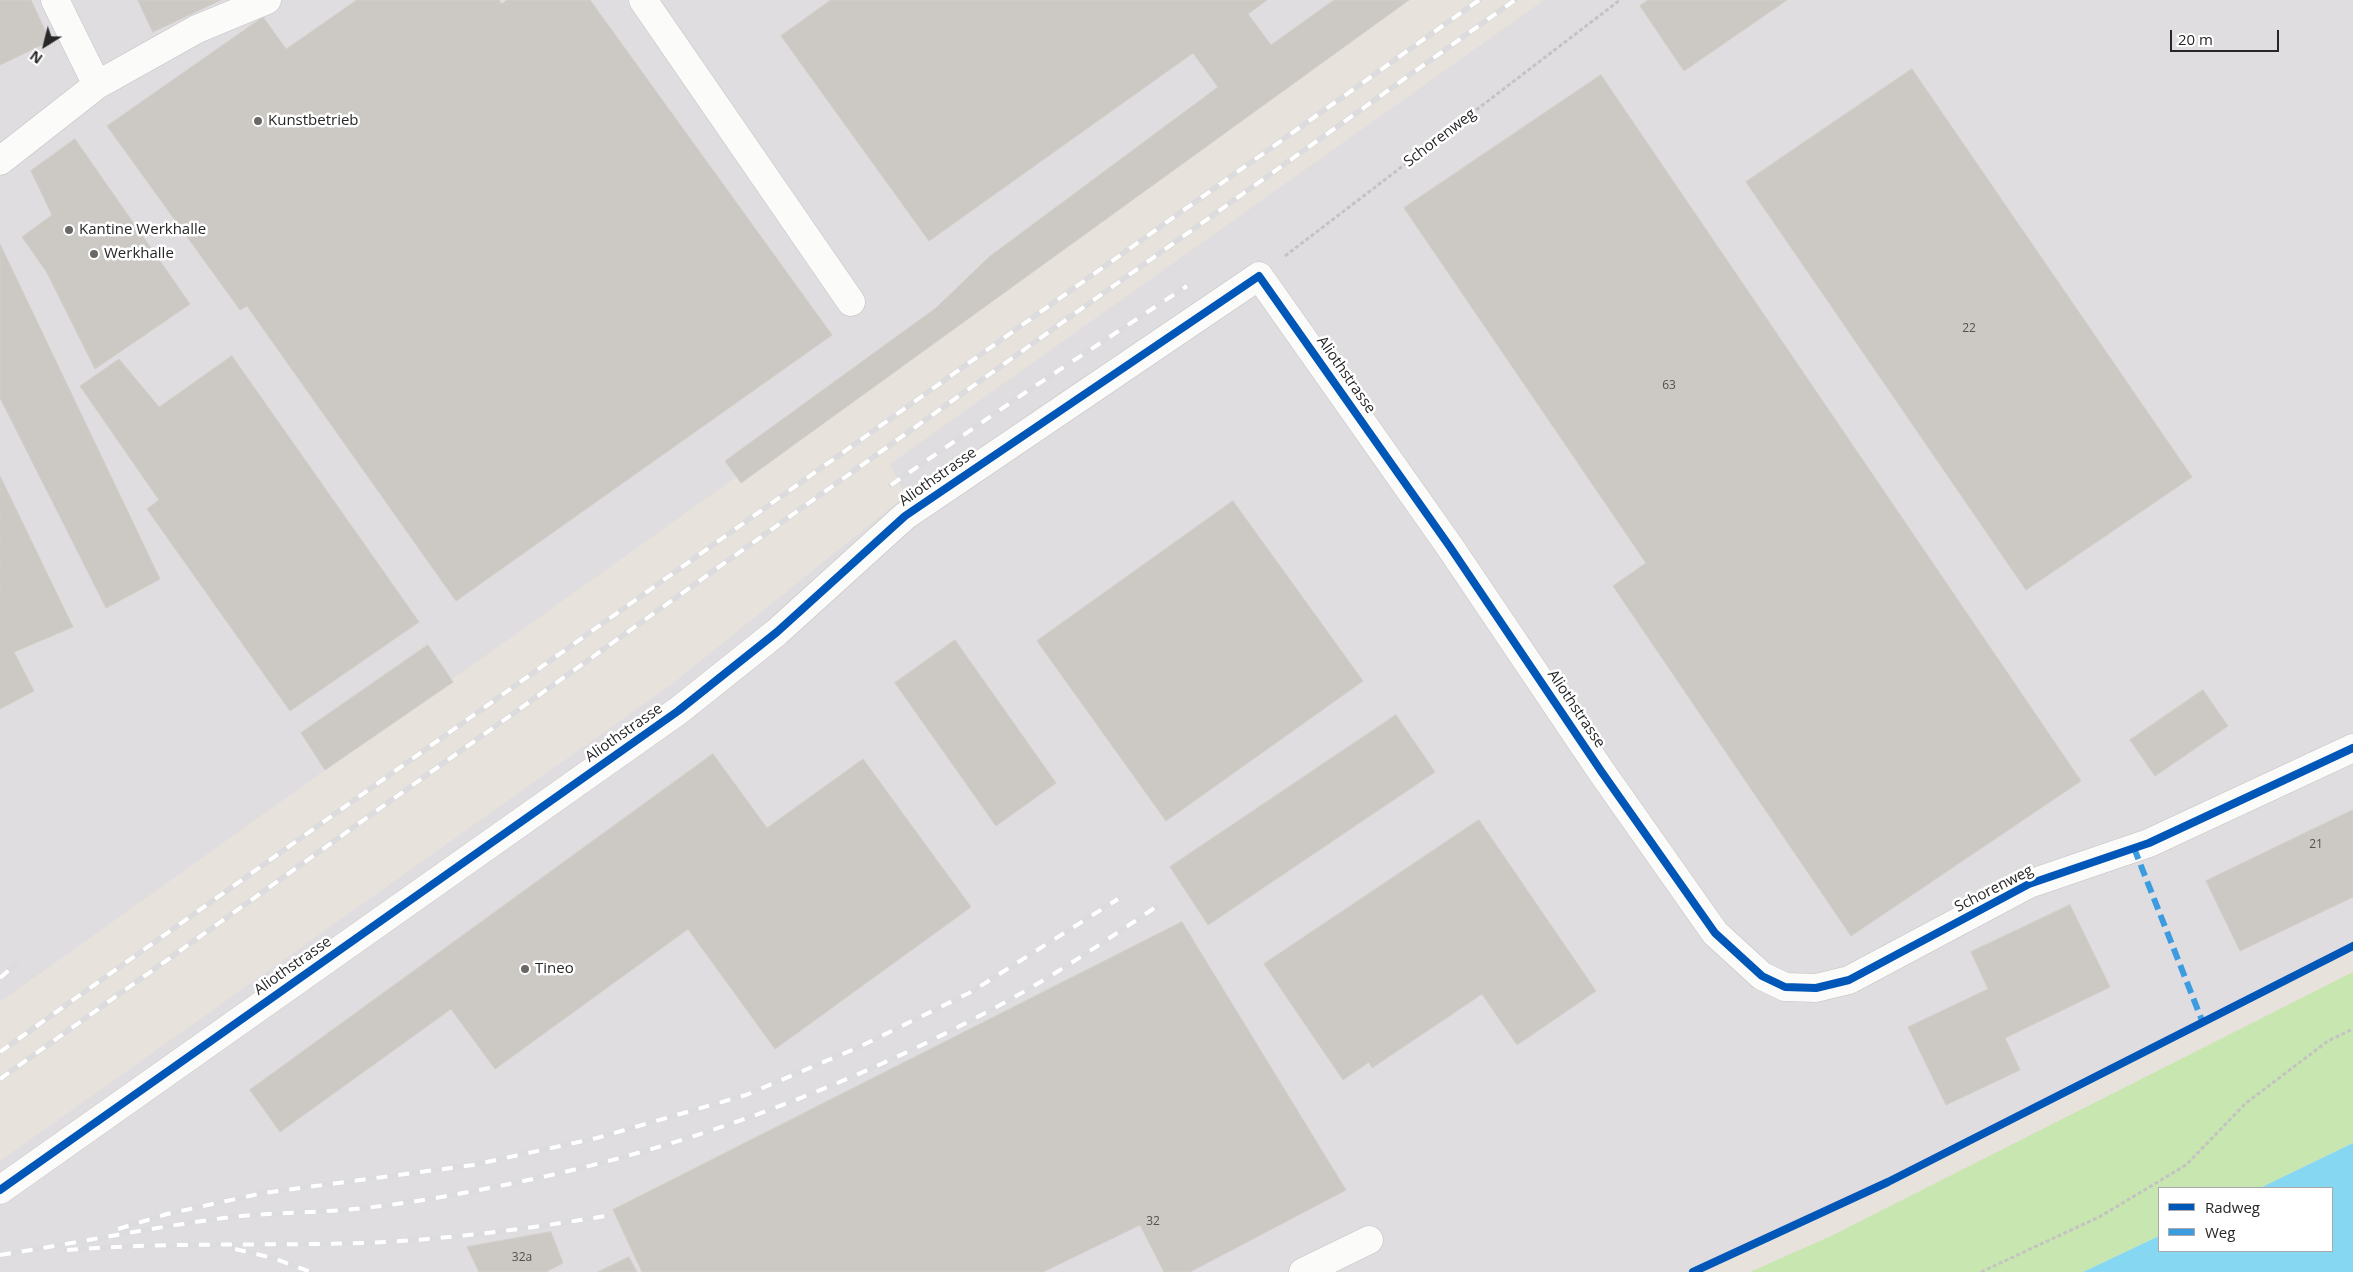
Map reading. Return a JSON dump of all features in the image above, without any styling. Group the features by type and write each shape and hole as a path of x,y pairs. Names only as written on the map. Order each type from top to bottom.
{"street":[{"path":"55,0 97,85"},
{"path":"0,162 97,85 197,29 267,0"},
{"path":"643,0 851,302"},
{"name":"Aliothstrasse","path":"0,1190 678,711 777,632 905,516 1259,276 1450,546 1596,763 1715,933"},
{"name":"Schorenweg","path":"1715,933 1762,976 1785,987 1816,988 1849,980 2029,884 2149,843 2353,748"},
{"path":"1303,1272 1370,1240"}],"path":[{"path":"1981,1272 2100,1216 2186,1165 2246,1103 2328,1041 2353,1030"}],"shaded area":[{"path":"0,0 1405,0 0,1002"},
{"path":"1544,0 2353,0 2353,946 1888,1182 1693,1272 0,1272 0,1161 672,684 905,496 890,464"}],"green space":[{"path":"2353,972 2353,1143 2262,1187 2158,1187 2158,1236 2083,1272 1750,1272 1831,1236"}],"water":[{"path":"2353,1143 2353,1272 2083,1272 2158,1236 2158,1252 2333,1252 2333,1187 2262,1187"}],"building":[{"path":"0,0 31,0 50,41 0,65"},
{"path":"138,0 221,0 153,32"},
{"path":"357,0 499,0 502,4 507,0 590,0 832,335 456,601 247,306 240,310 107,126 263,17 286,49"},
{"path":"831,0 1267,0 1248,14 1271,45 1334,0 1409,0 741,483 725,461 936,308 989,257 1218,87 1193,53 929,241 781,36"},
{"path":"1648,0 1787,0 1684,71 1640,6"},
{"path":"1912,69 2192,477 2026,590 1746,182"},
{"path":"1601,75 2081,781 1851,936 1613,586 1646,563 1404,208"},
{"name":"Werkhalle","path":"75,139 190,304 95,369 46,271 22,237 52,215 31,171"},
{"path":"0,244 160,579 106,608 0,398"},
{"path":"232,356 419,622 290,711 147,509 159,500 80,386 119,359 159,407"},
{"path":"0,476 73,627 14,652 34,691 0,709"},
{"path":"1233,501 1363,681 1166,821 1037,641"},
{"path":"955,640 1056,783 996,826 895,683"},
{"path":"428,645 453,682 325,770 301,733"},
{"path":"2203,690 2228,726 2155,776 2130,740"},
{"path":"1396,715 1435,772 1208,925 1170,867"},
{"name":"Tineo","path":"713,754 767,828 863,759 971,907 775,1049 688,929 495,1069 451,1009 280,1132 250,1090"},
{"path":"2353,810 2353,897 2240,951 2206,881"},
{"path":"1479,820 1596,991 1517,1045 1482,994 1372,1068 1369,1062 1343,1080 1264,964"},
{"path":"2070,905 2110,987 2005,1038 2020,1070 1946,1105 1908,1027 1988,989 1971,952"},
{"path":"1182,922 1346,1190 1190,1272 1164,1272 1140,1225 1043,1272 642,1272 613,1210"},
{"path":"551,1232 563,1263 546,1272 479,1272 467,1247"},
{"path":"629,1257 637,1272 598,1272"}],"railway":[{"path":"0,1052 1479,0"},
{"path":"0,1079 1515,0"},
{"path":"891,485 1029,390 1187,286"},
{"path":"118,1229 167,1214 263,1193 473,1165 597,1138 746,1095 859,1047 971,992 1118,899"},
{"path":"0,1255 173,1225 231,1217 348,1210 432,1198 565,1172 693,1136 757,1115 819,1091 941,1036 1040,982 1156,907"},
{"path":"0,978 16,964"},
{"path":"67,1250 141,1246 393,1242 484,1233 606,1216"},
{"path":"235,1249 273,1258 311,1272"}],"marked path":[{"path":"2134,848 2203,1023"}],"cycle path":[{"path":"0,1190 678,711 777,632 905,516 1259,276 1450,547 1601,771 1715,933 1762,976 1785,987 1816,988 1849,980 2029,884 2149,843 2353,748"},
{"path":"1693,1272 1888,1182 2353,946"}],"place":[{"name":"Kunstbetrieb","path":"258,121"},
{"name":"Kantine Werkhalle","path":"69,230"},
{"name":"Werkhalle","path":"94,254"},
{"name":"Tineo","path":"525,969"}]}
